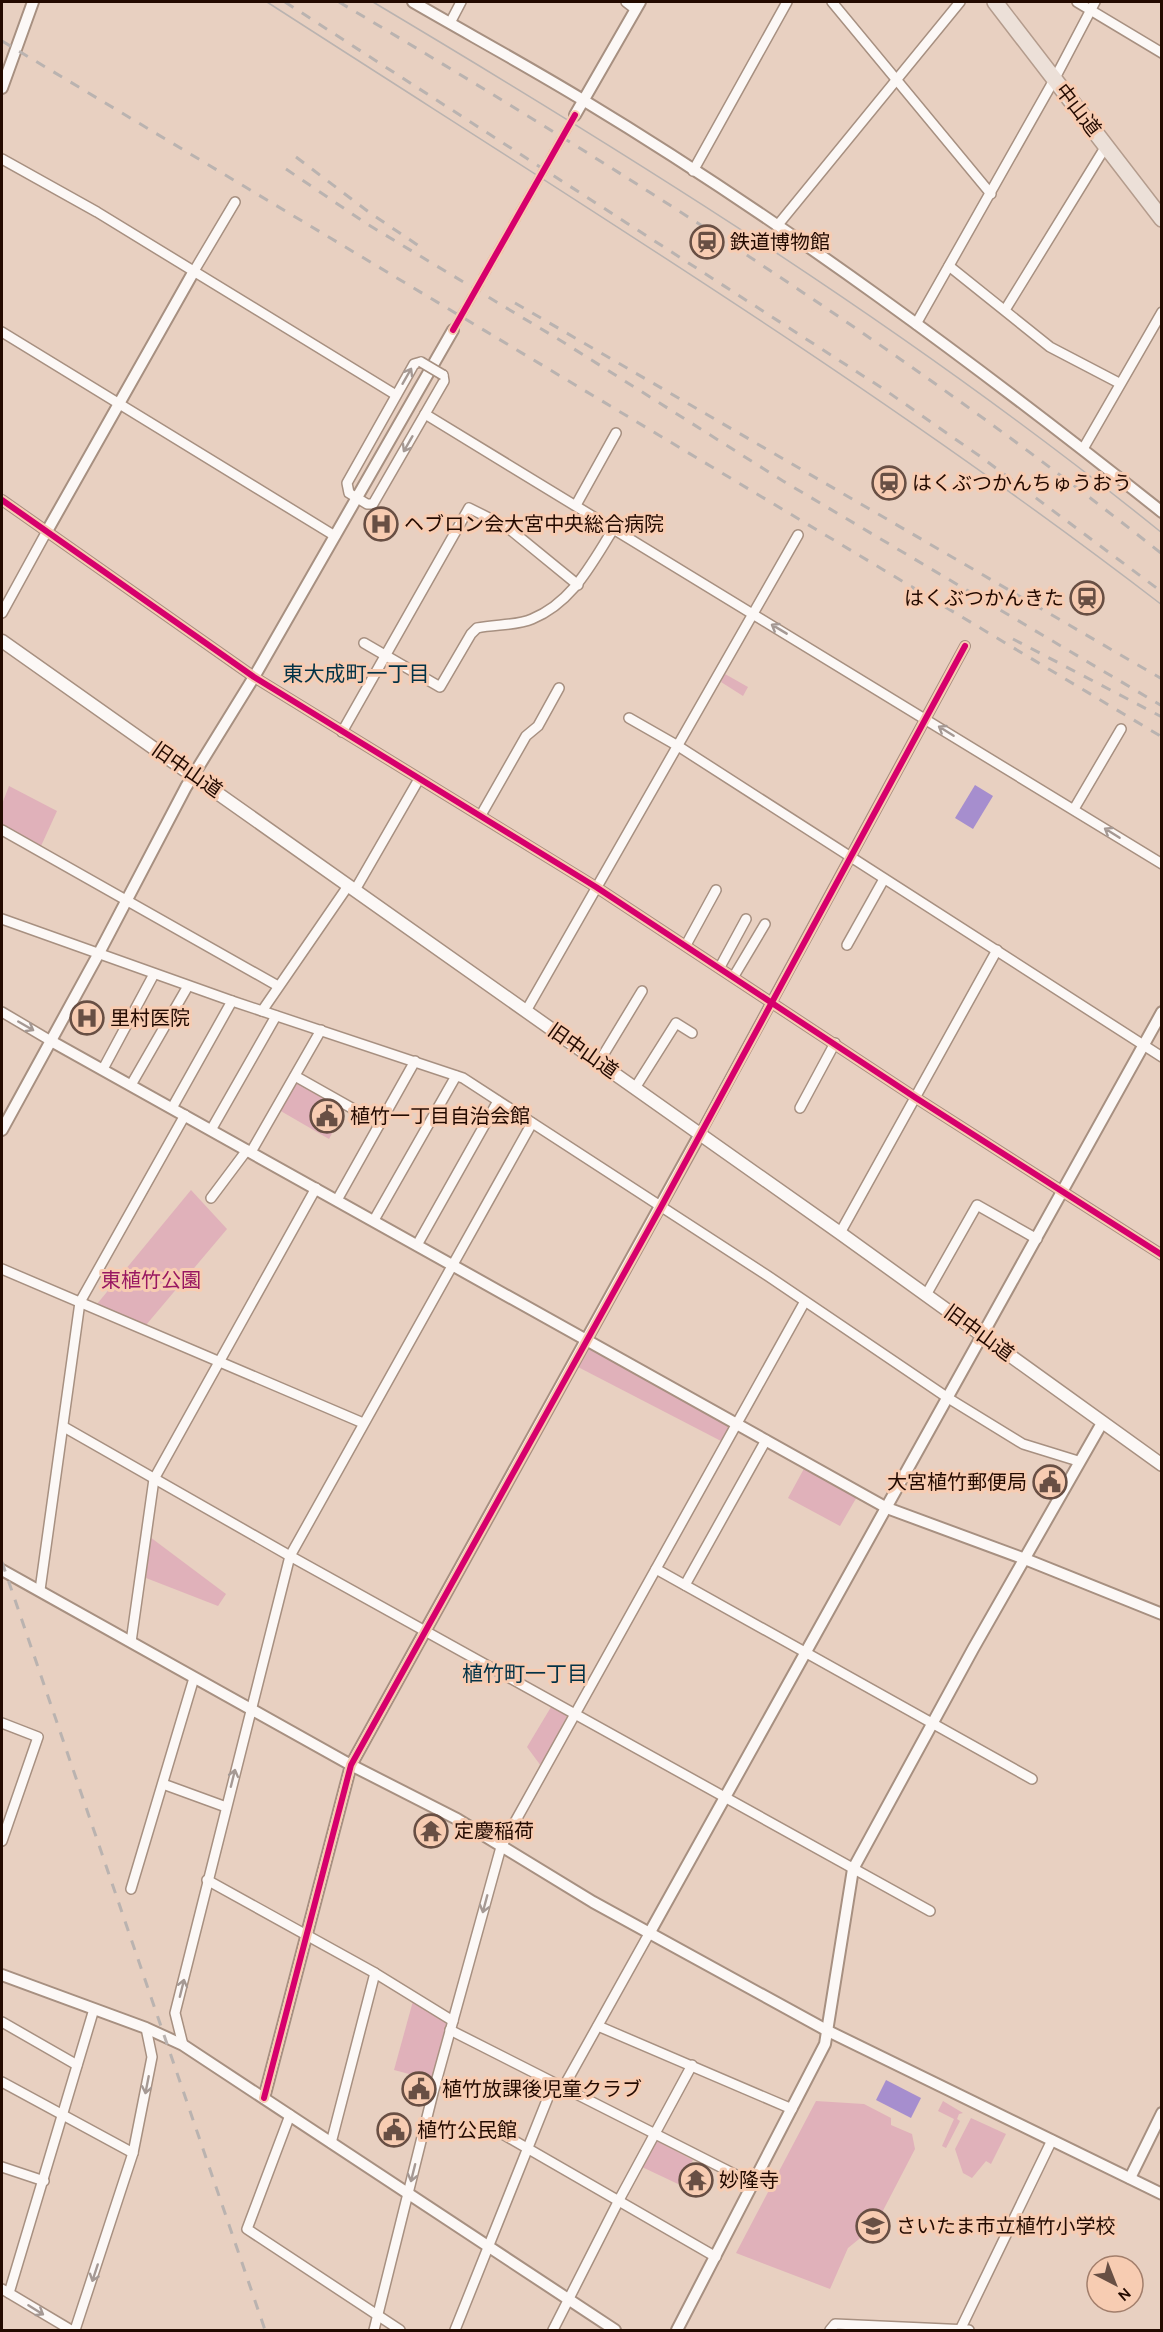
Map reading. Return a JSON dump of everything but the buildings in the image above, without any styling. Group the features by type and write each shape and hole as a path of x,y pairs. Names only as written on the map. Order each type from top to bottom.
{"highway":[{"name":"中山道","path":"995,2 1161,219"}],"main road":[{"name":"旧中山道","path":"2,641 194,774 351,888 840,1233 1102,1423 1160,1462"}],"street":[{"path":"2,88 33,2"},
{"path":"413,2 583,100 777,226 916,324 1083,449 1161,512"},
{"path":"450,23 461,2"},
{"path":"575,115 638,5 626,2"},
{"path":"693,171 787,2"},
{"path":"832,2 991,194"},
{"path":"777,226 960,2"},
{"path":"1077,2 1093,6 1161,53"},
{"path":"916,324 991,194 1093,6"},
{"path":"1005,310 1106,146"},
{"path":"2,159 194,271 396,395"},
{"path":"2,613 118,403 235,202"},
{"path":"949,266 1050,346 1119,383"},
{"path":"1083,449 1161,312"},
{"path":"2,1130 194,774 254,677 453,330"},
{"path":"2,332 335,536"},
{"path":"421,362 443,375 444,381 373,504 367,504 350,493 346,483 396,395 414,364 421,362"},
{"path":"425,414 926,718 1161,864"},
{"path":"576,505 616,433"},
{"path":"2,500 254,677 596,887 773,1001 916,1098 1161,1255"},
{"path":"342,732 388,655 469,508 507,527 578,585"},
{"path":"364,643 440,687 471,634 477,628 532,619 567,598 578,585 614,528"},
{"path":"526,1011 798,535"},
{"path":"264,2098 351,1765 661,1207 965,646"},
{"path":"481,815 526,736 538,726 559,688"},
{"path":"629,718 678,746 1161,1057"},
{"path":"1074,809 1121,729"},
{"path":"262,1011 351,888 419,779"},
{"path":"2,830 278,986"},
{"path":"847,945 884,879"},
{"path":"686,945 716,890"},
{"path":"2,919 188,986 456,1076 661,1207 948,1398 1023,1444 1078,1461"},
{"path":"720,967 746,919"},
{"path":"734,976 765,924"},
{"path":"840,1233 997,950"},
{"path":"103,1070 154,974"},
{"path":"131,1085 188,986"},
{"path":"598,1062 642,991"},
{"path":"172,1108 232,1001"},
{"path":"2,1012 887,1508 1025,1559 1161,1614"},
{"path":"563,2088 804,1652 1037,1239 1161,1012"},
{"path":"211,1130 276,1016"},
{"path":"635,1088 675,1023 692,1033"},
{"path":"211,1198 249,1151 321,1030"},
{"path":"800,1108 835,1043"},
{"path":"337,1200 415,1061"},
{"path":"295,1076 380,1124"},
{"path":"374,1220 456,1076"},
{"path":"417,1245 498,1101"},
{"path":"40,1590 80,1302 185,1115"},
{"path":"183,2045 175,2013 290,1556 532,1123"},
{"path":"131,1641 154,1479 316,1188"},
{"path":"926,1295 977,1206 1037,1239"},
{"path":"2,1269 363,1423"},
{"path":"374,2331 452,2025 501,1847 804,1303"},
{"path":"677,2331 825,2044 853,1869 1078,1461 1102,1423"},
{"path":"64,1427 290,1556 930,1911"},
{"path":"686,1586 766,1440"},
{"path":"656,1569 1032,1779"},
{"path":"2,1570 351,1765 456,1818 501,1847 828,2031 1161,2194"},
{"path":"131,1889 194,1678"},
{"path":"2,1723 38,1737 2,1841"},
{"path":"163,1784 226,1807"},
{"path":"207,1880 375,1973 452,2025 553,2085 754,2184"},
{"path":"331,2143 375,1973"},
{"path":"2,1975 146,2028 183,2045 615,2331"},
{"path":"94,2009 44,2181 5,2291 73,2331 133,2153 152,2057 146,2028"},
{"path":"2,2022 77,2065"},
{"path":"598,2026 792,2109"},
{"path":"553,2331 619,2200 693,2065"},
{"path":"2,2082 133,2153"},
{"path":"454,2331 553,2085"},
{"path":"1130,2178 1161,2113"},
{"path":"290,2115 247,2229 377,2318 400,2331"},
{"path":"487,2125 716,2258"},
{"path":"960,2330 1052,2140"},
{"path":"2,2167 44,2181"},
{"path":"830,2331 835,2324 969,2331"}],"green space":[{"path":"725,674 748,687 743,696 721,682"},
{"path":"9,786 57,811 41,846 2,824 2,804"},
{"path":"297,1080 346,1107 329,1139 279,1110"},
{"name":"東植竹公園","path":"191,1190 227,1229 146,1325 97,1304"},
{"path":"590,1346 732,1425 721,1441 578,1367"},
{"path":"806,1465 858,1495 840,1526 788,1498"},
{"path":"150,1537 226,1594 218,1606 146,1578"},
{"path":"551,1707 567,1716 541,1766 527,1747"},
{"path":"413,2001 444,2019 447,2025 432,2080 394,2070"},
{"path":"816,2101 864,2104 891,2118 891,2125 912,2134 915,2149 875,2226 848,2248 830,2289 736,2253"},
{"path":"943,2101 963,2113 959,2114 957,2119 960,2121 946,2148 942,2146 954,2119 938,2111"},
{"path":"971,2118 1006,2134 991,2164 986,2161 972,2178 963,2173 955,2149"},
{"path":"657,2141 693,2160 678,2184 642,2167"}],"shaded area":[{"path":"975,785 993,796 973,829 955,818"},
{"path":"886,2080 921,2098 911,2118 876,2100"}],"tunnel":[{"path":"453,330 575,115"}],"tram line":[{"path":"267,2 607,220 833,369 944,445 1162,605"},
{"path":"373,2 576,125 777,253 973,388 1162,533"}],"railway":[{"path":"285,2 885,390 981,457 1162,592"},
{"path":"339,2 551,130 760,264 964,404 1162,554"},
{"path":"2,41 1162,737"},
{"path":"296,157 370,213 422,248"},
{"path":"286,169 367,224 563,342 783,481 1162,706"},
{"path":"515,303 1162,679"},
{"path":"1013,639 1162,717"},
{"path":"2,1562 265,2330"}],"cycle path":[{"path":"453,330 575,115"},
{"path":"2,500 254,677 596,887 916,1098 1162,1255"},
{"path":"264,2098 351,1765 661,1207 965,646"}],"place":[{"name":"鉄道博物館","path":"707,242"},
{"name":"はくぶつかんちゅうおう","path":"889,483"},
{"name":"ヘブロン会大宮中央総合病院","path":"381,524"},
{"name":"はくぶつかんきた","path":"1087,598"},
{"name":"里村医院","path":"87,1018"},
{"name":"植竹一丁目自治会館","path":"327,1116"},
{"name":"大宮植竹郵便局","path":"1050,1482"},
{"name":"定慶稲荷","path":"431,1831"},
{"name":"植竹放課後児童クラブ","path":"419,2089"},
{"name":"植竹公民館","path":"394,2130"},
{"name":"妙隆寺","path":"696,2180"},
{"name":"さいたま市立植竹小学校","path":"873,2226"}],"district":[{"name":"東大成町一丁目","path":"356,674"},
{"name":"植竹町一丁目","path":"525,1674"}]}
